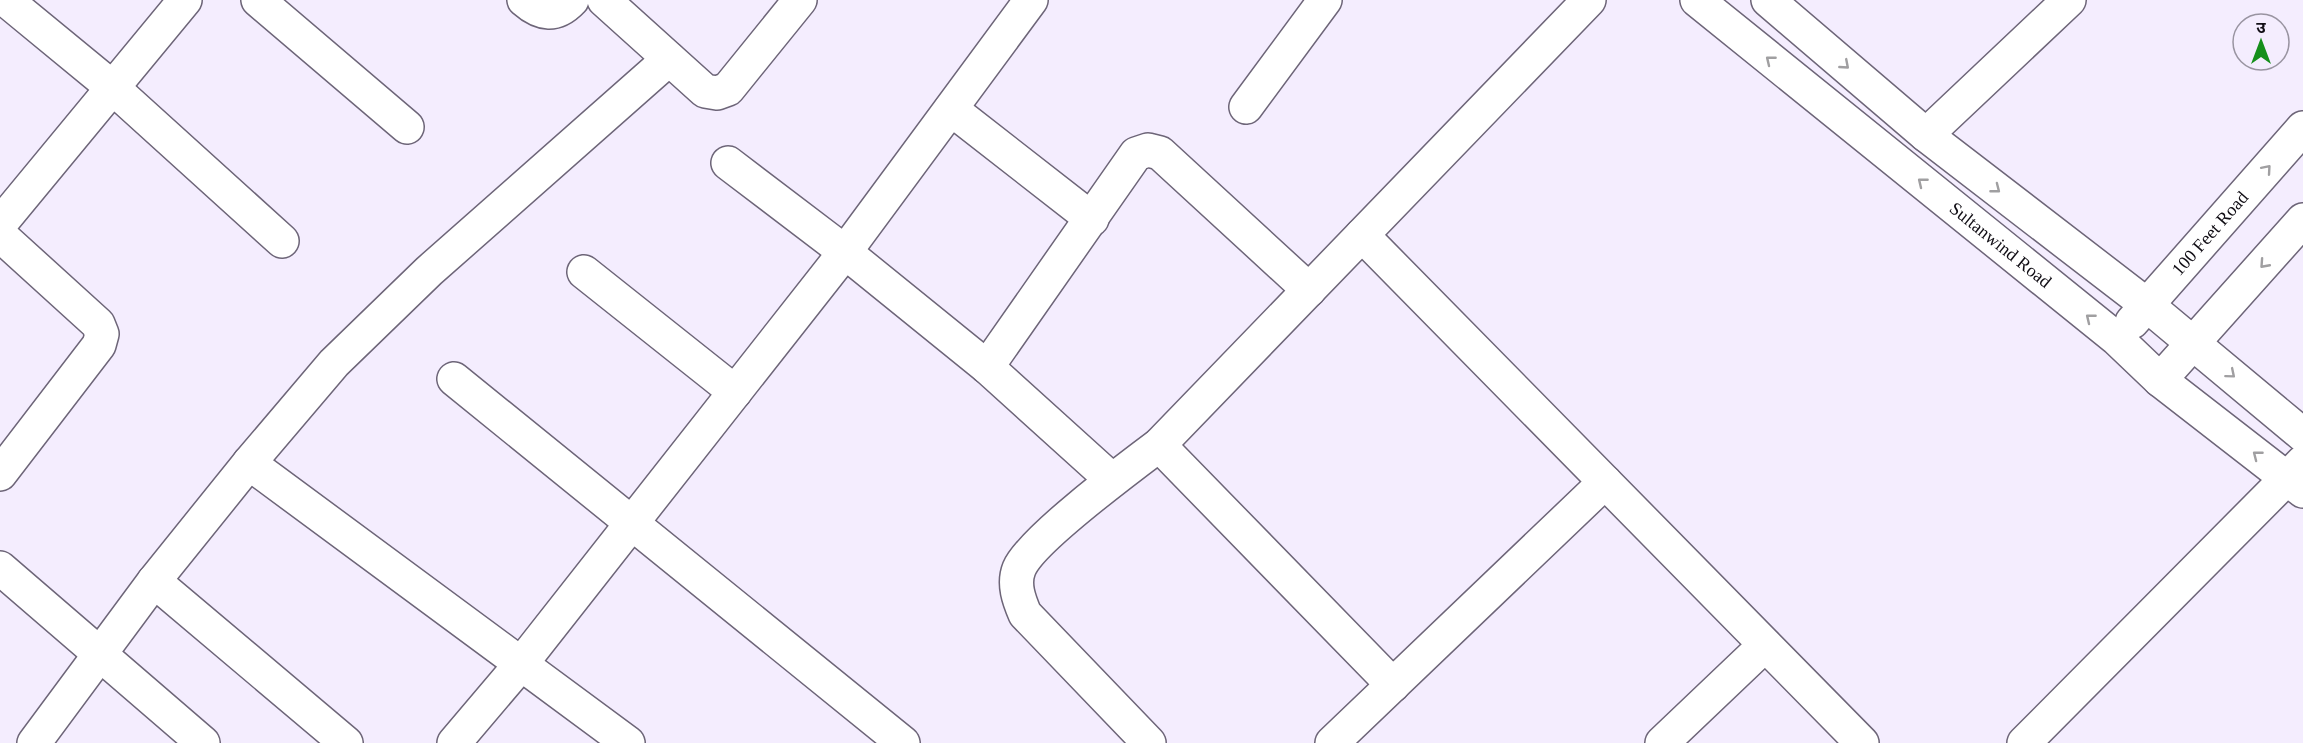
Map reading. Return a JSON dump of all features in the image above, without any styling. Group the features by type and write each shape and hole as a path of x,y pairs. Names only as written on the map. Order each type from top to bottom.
{"street":[{"path":"6,0 113,88 282,241"},
{"path":"0,224 186,0"},
{"path":"258,0 407,127"},
{"path":"524,0 540,12 553,13 572,0"},
{"path":"604,0 705,91 717,93 728,88 800,0"},
{"path":"454,743 521,664 845,252 1031,0"},
{"path":"1246,108 1325,0"},
{"path":"1149,743 1024,614 1017,595 1019,569 1036,546 1112,480 1160,445 1589,0"},
{"name":"Sultanwind Road","path":"1697,0 2117,339 2160,380 2297,477"},
{"path":"1768,0 1926,135 2147,305 2303,435"},
{"path":"1926,135 2069,0"},
{"path":"34,743 154,581 249,463 334,363 429,270 669,59"},
{"path":"951,109 1092,219"},
{"name":"100 Feet Road","path":"2117,339 2303,128"},
{"path":"987,367 1136,154 1148,150 1160,153 1309,290"},
{"path":"728,163 845,252 987,367 1112,480"},
{"path":"2160,380 2303,220"},
{"path":"0,235 98,324 102,334 99,345 0,474"},
{"path":"1362,235 1862,743"},
{"path":"584,272 735,392"},
{"path":"454,379 630,524 903,743"},
{"path":"1160,445 1393,685"},
{"path":"249,463 628,743"},
{"path":"2041,737 2297,477"},
{"path":"1332,743 1605,482"},
{"path":"0,568 203,743"},
{"path":"154,581 346,743"},
{"path":"1662,743 1765,645"}]}
